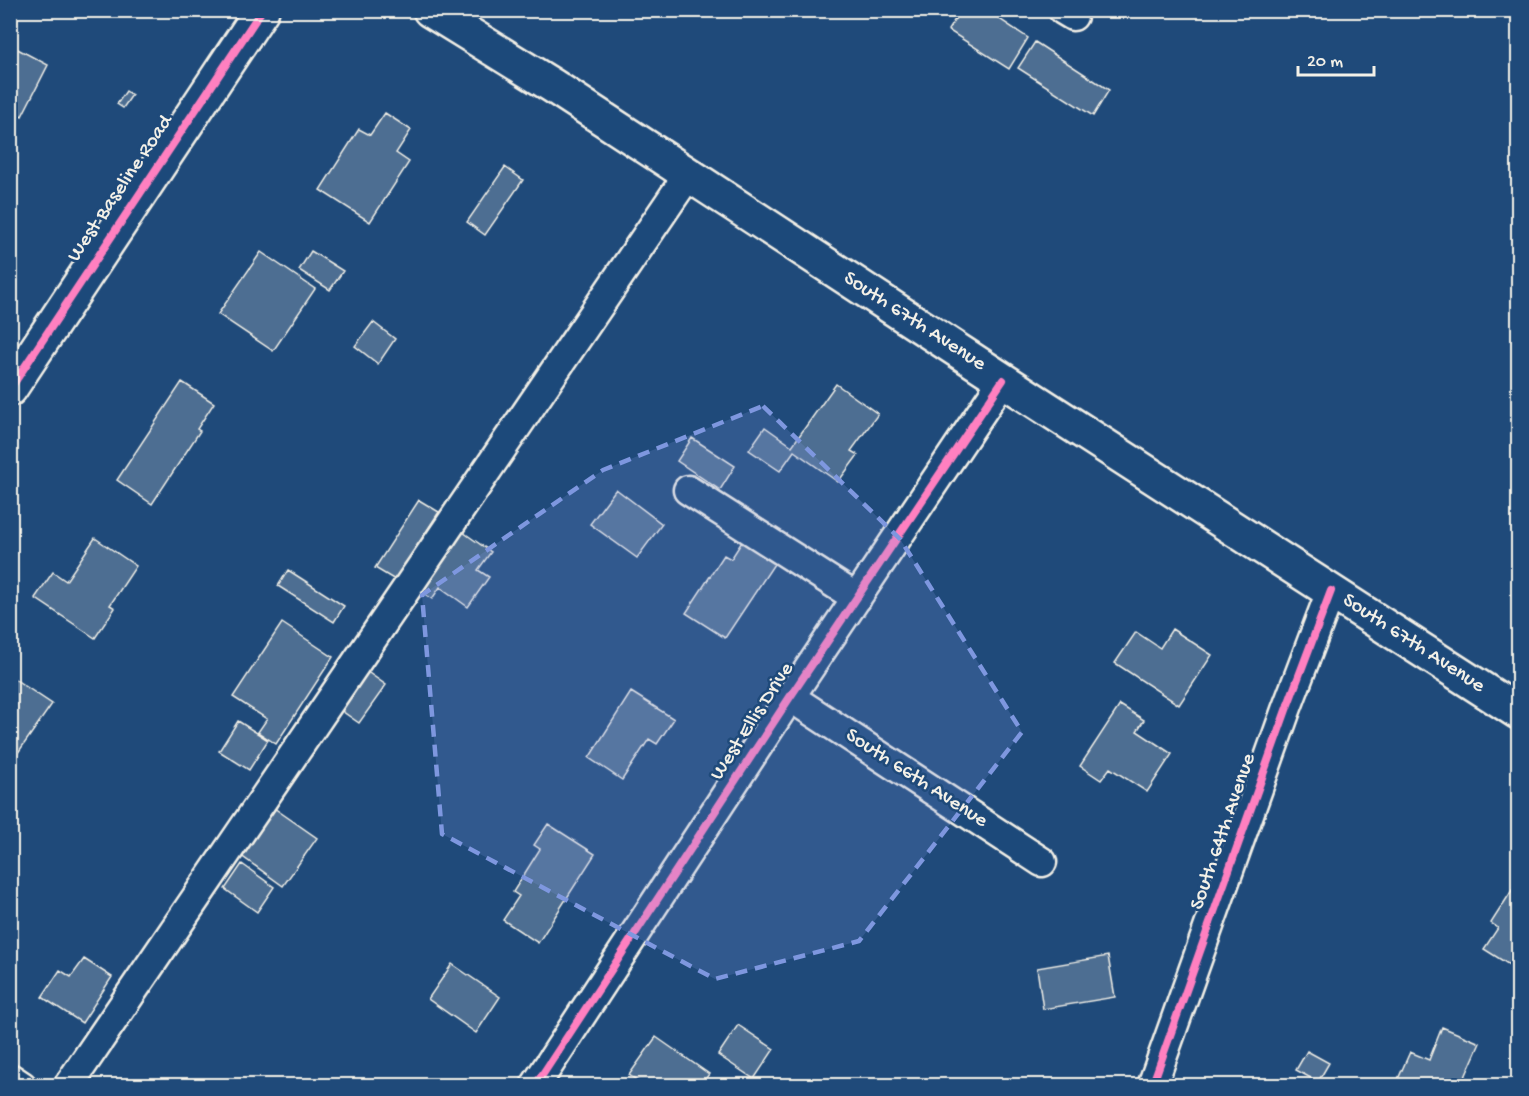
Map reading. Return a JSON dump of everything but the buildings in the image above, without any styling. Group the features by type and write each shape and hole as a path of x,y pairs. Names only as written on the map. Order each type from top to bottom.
{"main road":[{"name":"West Baseline Road","path":"10,389 262,10"},
{"name":"South 67th Avenue","path":"430,10 553,86 1518,712"}],"street":[{"path":"68,1086 688,175"},
{"name":"West Ellis Drive","path":"535,1086 790,697 1003,380"},
{"path":"688,490 857,598"},
{"name":"South 64th Avenue","path":"1152,1086 1286,710 1331,591"},
{"name":"South 66th Avenue","path":"790,697 1042,862"},
{"path":"10,1078 22,1086"}],"highlighted area":[{"path":"763,406 900,539 1022,732 859,941 715,979 442,834 422,595 603,470"}],"cycle path":[{"path":"10,389 262,10"},
{"path":"535,1086 790,697 1003,380"},
{"path":"1152,1086 1286,710 1331,591"}]}
